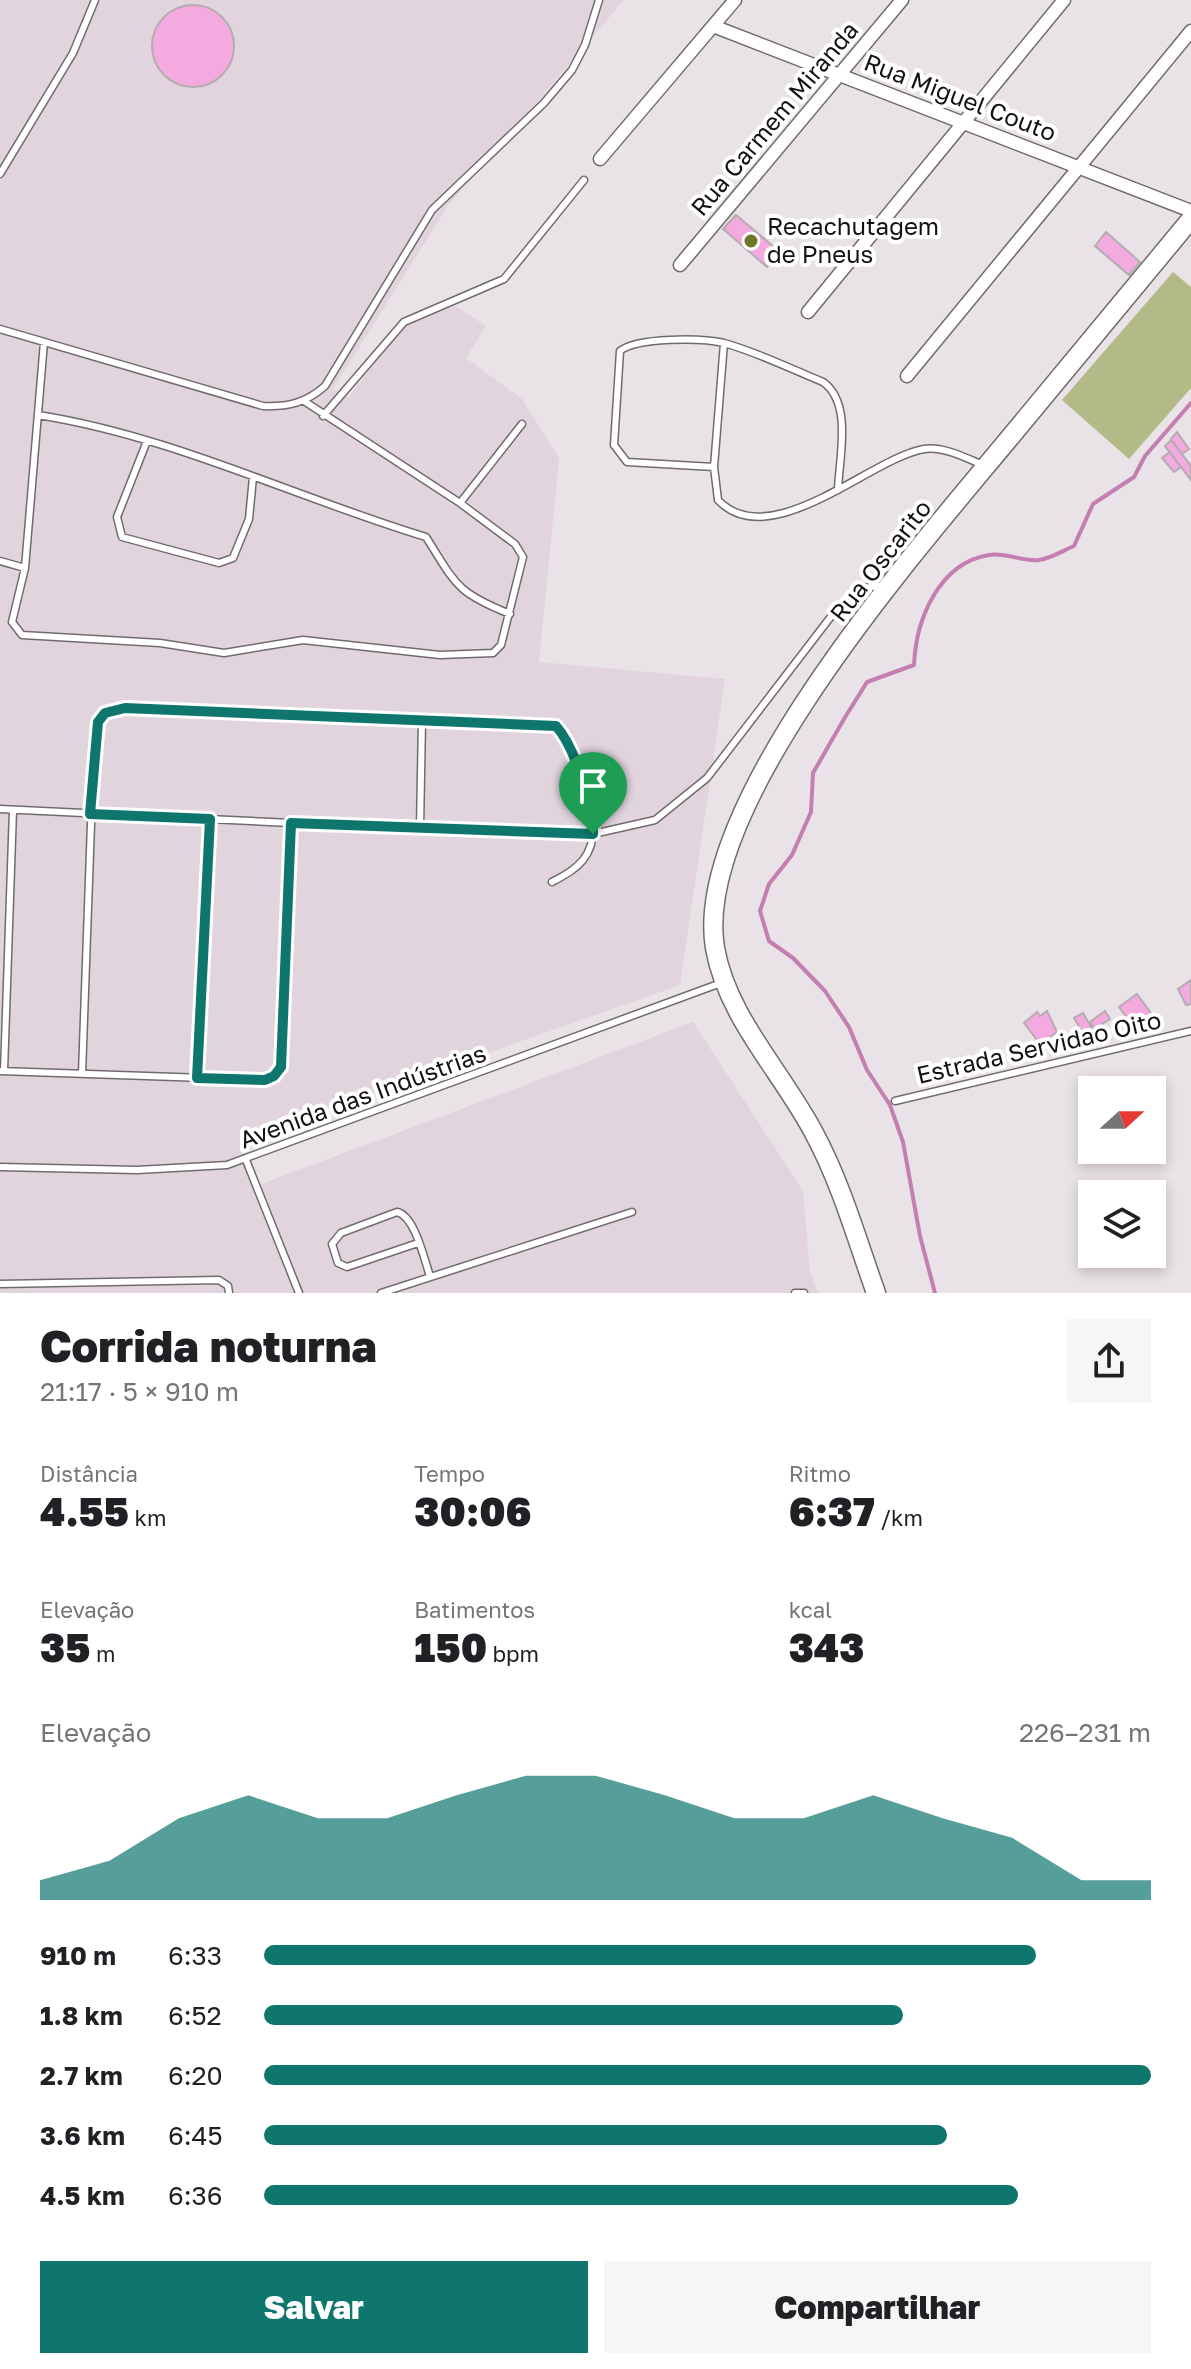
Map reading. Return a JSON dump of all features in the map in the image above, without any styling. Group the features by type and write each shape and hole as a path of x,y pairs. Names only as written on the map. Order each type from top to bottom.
{"main road":[{"name":"Rua Oscarito","path":"876,1293 824,1151 724,982 715,946 716,913 727,855 742,814 768,760 891,583 1191,219"}],"street":[{"path":"600,159 735,0"},
{"name":"Rua Carmem Miranda","path":"680,265 902,0"},
{"path":"808,312 1064,0"},
{"name":"Rua Miguel Couto","path":"713,26 1191,211"},
{"path":"907,376 1191,31"}],"lane":[{"path":"0,174 73,53 95,0"},
{"path":"0,329 263,406 279,407 304,401 325,386 432,210 544,103 572,70 585,45 599,0"},
{"path":"323,416 404,322 504,279 584,180"},
{"path":"44,342 25,568 12,622 17,631 32,638 160,643 224,653 303,640 394,651 478,656 499,649 523,564 522,553 460,503 304,401"},
{"path":"724,343 714,467 718,500 735,512 780,515 925,449 962,456 986,466"},
{"path":"714,467 621,459 614,445 620,351 634,344 724,343 833,389 841,412 838,490"},
{"path":"38,415 147,441 373,522 426,537 451,580 469,597 510,614"},
{"path":"460,503 522,424"},
{"path":"147,441 117,517 122,537 219,563 233,558 249,519 253,477"},
{"path":"0,561 25,568"},
{"path":"0,809 593,834 655,820 707,778 836,610 864,588 891,583"},
{"path":"82,1074 94,741 101,716 112,710 497,721 556,726 568,745 592,811 593,834 583,860 552,882"},
{"path":"420,828 422,721"},
{"path":"13,810 2,1071 265,1080 274,1076 281,1067 291,823"},
{"path":"197,1078 210,819"},
{"name":"Avenida das Indústrias","path":"0,1167 197,1169 246,1160 724,982"},
{"name":"Estrada Servidao Oito","path":"895,1101 1191,1031"},
{"path":"246,1160 299,1293"},
{"path":"418,1243 347,1267 338,1263 332,1244 341,1233 397,1212 408,1218 418,1243 430,1276"},
{"path":"381,1293 632,1212"},
{"path":"0,1284 219,1280 228,1286 229,1293"},
{"path":"795,1293 804,1293"}],"shaded area":[{"path":"0,0 624,0 448,206 333,389 349,397 400,329 455,306 486,326 466,358 522,399 559,458 539,662 725,679 680,985 247,1138 253,1187 693,1022 803,1191 810,1272 818,1293 0,1293"}],"green space":[{"path":"1173,272 1191,287 1191,388 1129,459 1062,400"}],"building":[{"path":"193,5 209,8 222,17 231,30 234,46 231,62 222,75 209,84 193,87 177,84 164,75 155,62 152,46 155,30 164,17 177,8"},
{"name":"Recachutagem de Pneus","path":"736,215 780,252 767,267 723,229"},
{"path":"1106,232 1140,262 1129,275 1095,246"},
{"path":"1177,432 1189,449 1182,454 1171,439"},
{"path":"1171,440 1191,466 1191,480 1165,446"},
{"path":"1170,452 1181,467 1174,472 1162,458"},
{"path":"1191,980 1191,1004 1186,1005 1178,989"},
{"path":"1137,994 1156,1020 1138,1033 1119,1007"},
{"path":"1047,1011 1057,1032 1040,1044 1024,1023 1037,1012 1040,1016"},
{"path":"1105,1011 1110,1019 1095,1029 1090,1022"},
{"path":"1083,1013 1095,1034 1087,1040 1074,1018"}],"waterway":[{"path":"935,1293 920,1236 903,1142 890,1105 867,1070 849,1027 825,991 793,958 769,941 760,911 769,884 792,855 811,812 813,773 867,682 914,665 925,612 944,581 956,569 989,555 1039,560 1074,546 1093,504 1134,477 1145,456 1191,403"}],"place":[{"name":"Recachutagem de Pneus","path":"751,241"}],"route":[{"path":"125,708 546,724 556,726 568,745 592,811 593,834 291,823 281,1067 274,1076 265,1080 197,1078 210,819 90,814 94,741 101,716 125,708"}]}
